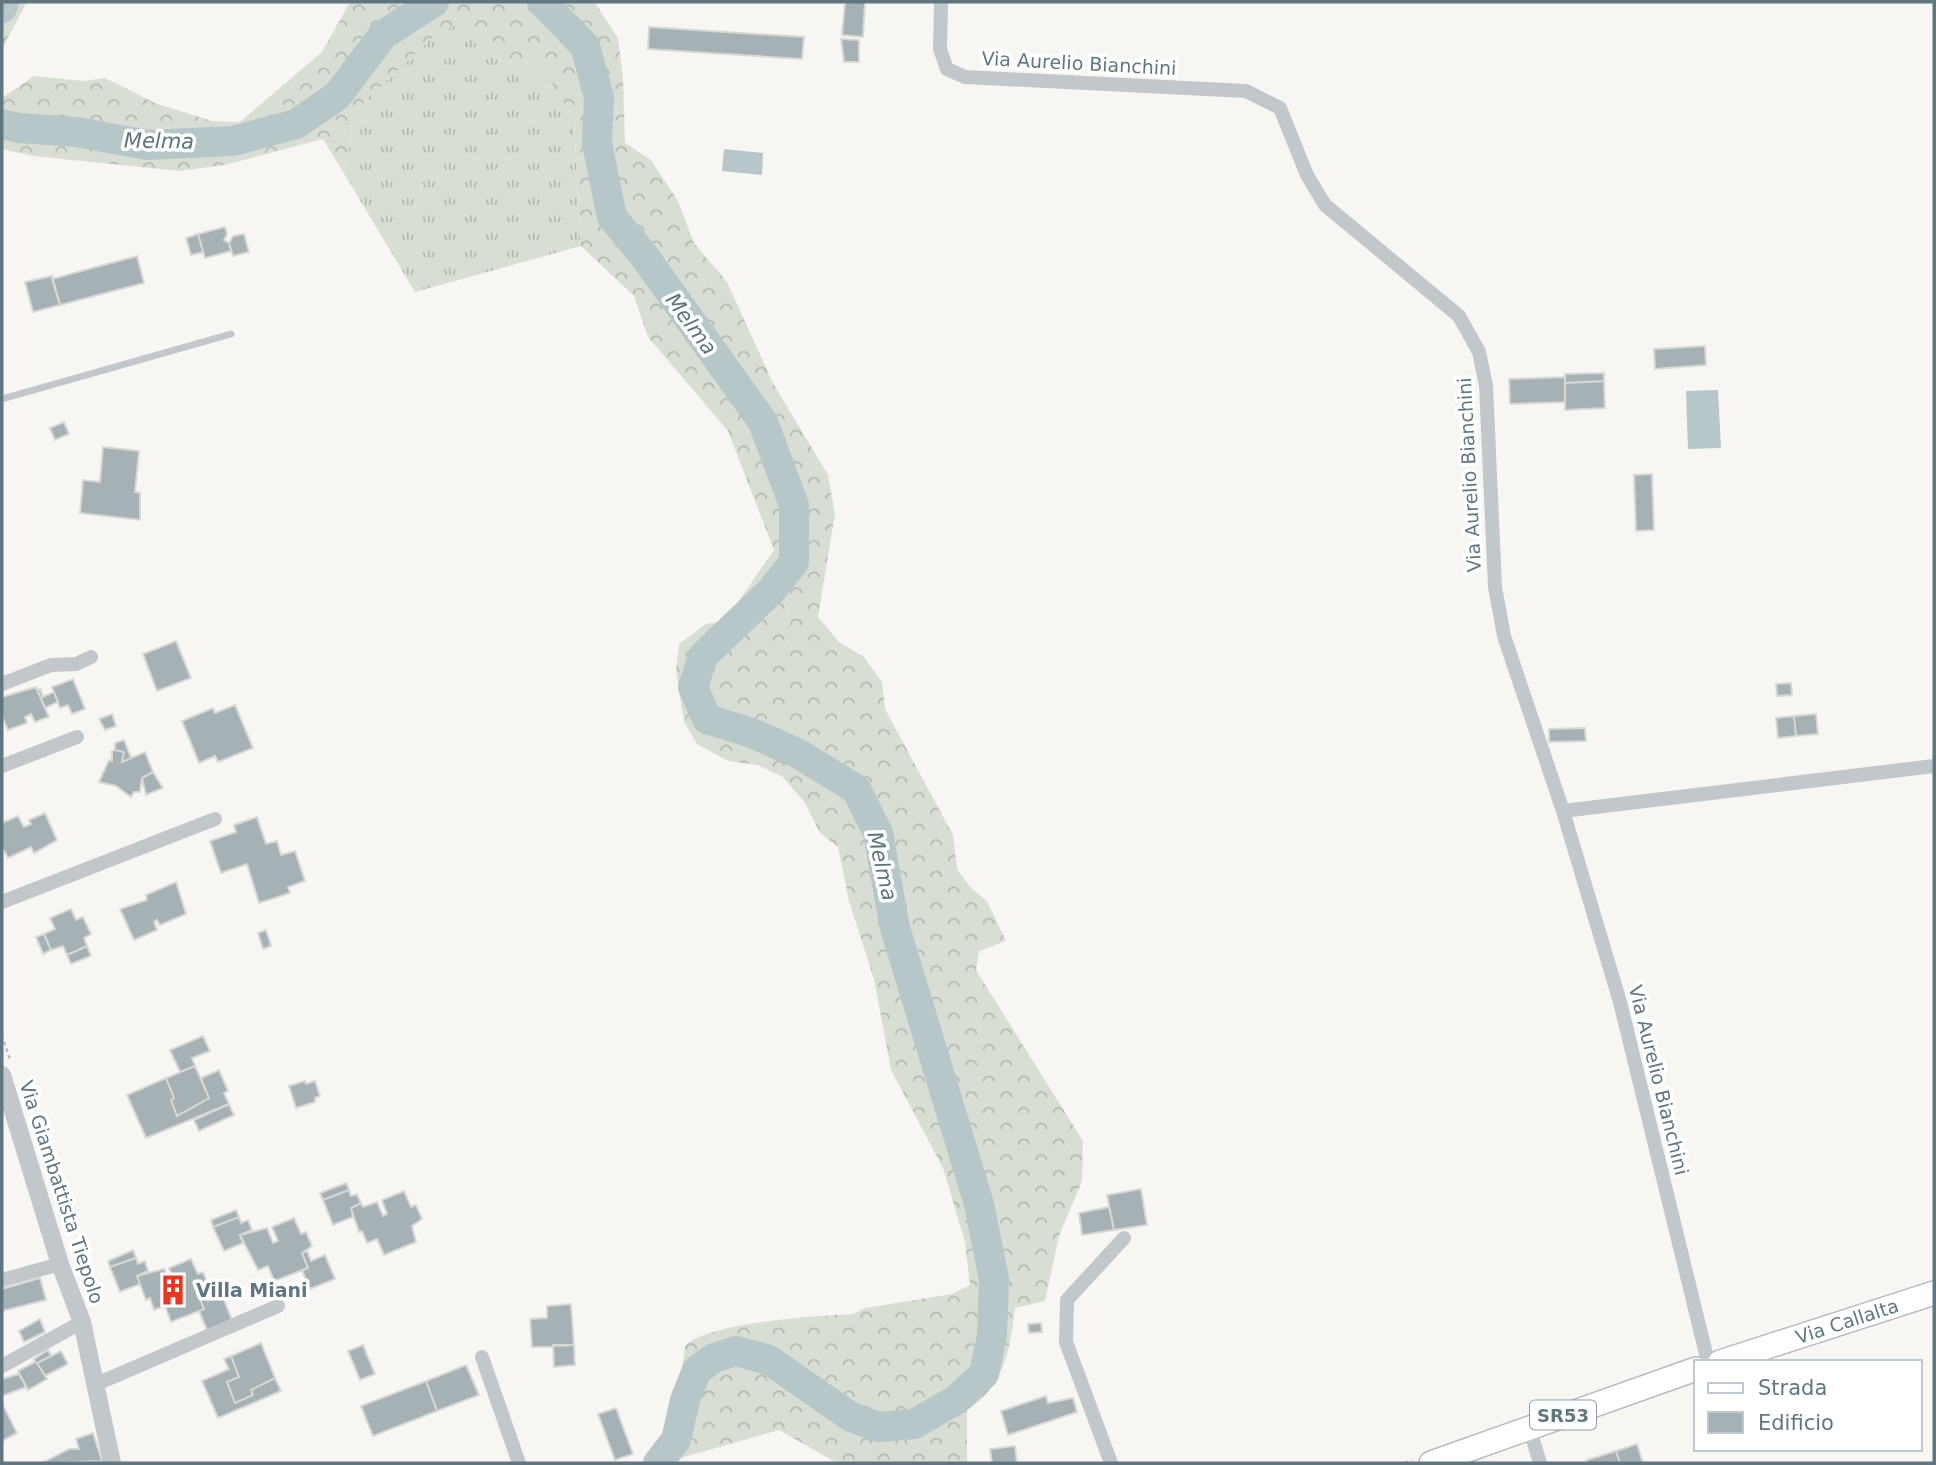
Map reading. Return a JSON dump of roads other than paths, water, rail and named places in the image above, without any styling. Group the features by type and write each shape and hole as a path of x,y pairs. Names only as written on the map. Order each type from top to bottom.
{"main road":[{"name":"Via Callalta","path":"1726,1360 1934,1293"},
{"name":"SR53","path":"1431,1463 1694,1370"}],"street":[{"name":"Via Aurelio Bianchini","path":"941,2 940,49 947,69 965,77 1246,90 1280,108 1307,175 1325,205 1459,316 1479,352 1486,385 1495,587 1504,636 1563,811 1620,1003 1709,1360"},
{"path":"2,684 51,666 76,664 91,657"},
{"path":"2,766 77,737"},
{"path":"1563,811 1934,766"},
{"path":"2,902 215,819"},
{"name":"Via Giambattista Tiepolo","path":"2,1075 60,1264 82,1322 112,1463"},
{"path":"1111,1463 1066,1342 1067,1300 1124,1238"},
{"path":"2,1280 60,1264"},
{"path":"94,1385 278,1307"},
{"name":"Via Giambattista Tiepolo","path":"2,1366 82,1322"},
{"path":"482,1357 519,1463"},
{"path":"1529,1427 1540,1463"}],"lane":[{"path":"2,399 231,334"}],"waterway":[{"name":"Melma","path":"2,8 4,2"},
{"name":"Melma","path":"2,124 19,128 76,132 147,145 233,141 296,124 337,96 383,35 434,2"},
{"name":"Melma","path":"542,2 585,46 599,97 597,143 612,217 642,253 763,422 794,505 794,562 771,591 703,656 693,687 707,719 752,733 799,754 856,789 878,833 895,928 979,1204 994,1279 992,1336 984,1374 956,1400 914,1424 879,1427 851,1417 769,1360 736,1351 714,1358 697,1370 685,1400 676,1440 658,1463"}],"place":[{"name":"Villa Miani","path":"173,1290"}]}
